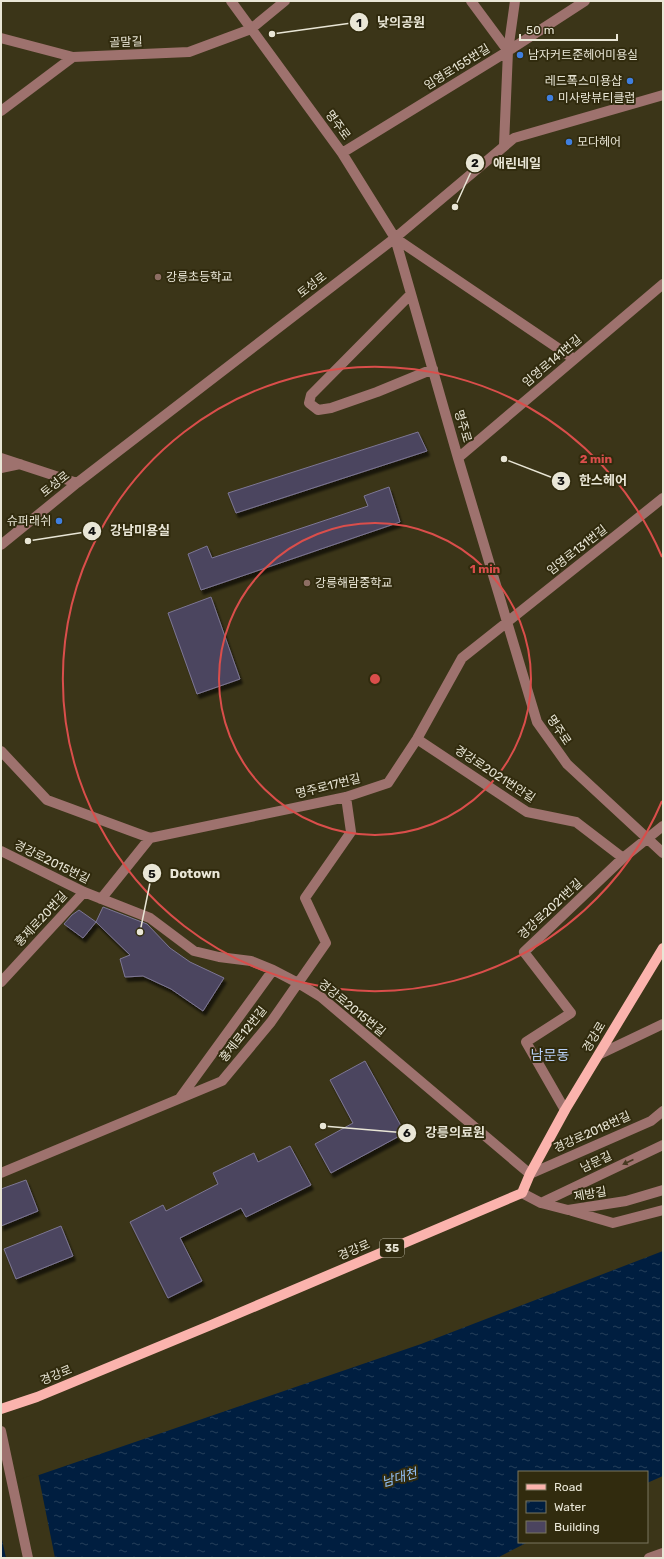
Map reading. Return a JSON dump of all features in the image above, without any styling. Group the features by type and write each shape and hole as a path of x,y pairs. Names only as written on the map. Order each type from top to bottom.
{"main road":[{"name":"경강로","path":"1,1409 37,1397 211,1325 522,1193 530,1174 565,1110 663,948"}],"street":[{"name":"명주로","path":"231,1 342,153 395,238 458,458 537,722 567,764 663,853"},
{"name":"골말길","path":"1,38 73,57 189,52 251,28 285,1"},
{"path":"471,1 508,51"},
{"path":"504,145 508,51 515,1"},
{"name":"임영로155번길","path":"342,153 508,51 585,1"},
{"path":"1,111 73,57"},
{"name":"토성로","path":"1,545 77,482 395,238 514,138 663,95"},
{"path":"395,238 574,359"},
{"name":"임영로141번길","path":"458,458 663,284"},
{"path":"411,294 311,395 309,403 318,410 331,408 377,392 433,369"},
{"path":"1,458 77,482"},
{"path":"1,468 21,464"},
{"name":"임영로131번길","path":"507,622 663,498"},
{"name":"명주로17번길","path":"150,838 346,797 388,783 417,739 462,658 507,622"},
{"name":"경강로2021번안길","path":"417,739 527,812 576,822 623,858"},
{"path":"1,751 46,800 150,838 101,899"},
{"name":"홍제로12번길","path":"1,1173 222,1081 271,1022 326,943 305,898 350,832 346,797"},
{"name":"경강로2021번길","path":"565,1110 526,1042 571,1014 524,952 623,858 663,826"},
{"name":"경강로2015번길","path":"1,851 84,892 150,918 194,951 219,958 251,961 273,970 321,997 530,1174"},
{"name":"홍제로20번길","path":"1,982 84,892"},
{"path":"180,1098 273,970"},
{"path":"600,1054 663,1024"},
{"name":"경강로2018번길","path":"530,1174 651,1121 663,1111"},
{"name":"남문길","path":"541,1203 663,1145"},
{"name":"제방길","path":"522,1193 541,1203 568,1210 626,1201 663,1190"},
{"path":"568,1210 613,1223 663,1210"},
{"path":"2,1436 28,1558"},
{"path":"650,1558 663,1553"}],"water":[{"name":"남대천","path":"663,1251 663,1476 648,1483 648,1471 518,1471 518,1543 526,1543 499,1557 494,1558 1,1558 1,1488 421,1344"}],"pier":[{"path":"38,1473 55,1558 6,1558 1,1535 1,1486"}],"building":[{"path":"418,432 427,451 236,513 228,493"},
{"path":"389,487 400,522 201,590 188,554 207,546 212,558 368,506 364,496"},
{"path":"211,597 240,679 197,694 168,613"},
{"path":"103,907 147,924 170,948 190,962 224,978 203,1011 171,989 143,976 125,977 120,959 130,955 96,922"},
{"path":"79,910 96,922 83,938 64,924"},
{"path":"365,1061 405,1133 331,1173 315,1144 353,1123 330,1080"},
{"path":"290,1146 311,1185 246,1217 241,1208 180,1238 202,1281 168,1298 130,1222 163,1205 166,1211 218,1184 213,1173 254,1153 258,1162"},
{"path":"26,1180 38,1211 1,1226 1,1189"},
{"path":"61,1226 73,1256 16,1279 4,1249"}],"place":[{"name":"낮의공원","path":"272,34"},
{"name":"남자커트준헤어미용실","path":"520,55"},
{"name":"레드폭스미용샵","path":"630,81"},
{"name":"미사랑뷰티클럽","path":"550,98"},
{"name":"모다헤어","path":"569,142"},
{"name":"애린네일","path":"455,207"},
{"name":"강릉초등학교","path":"158,277"},
{"name":"한스헤어","path":"504,459"},
{"name":"슈퍼래쉬","path":"59,521"},
{"name":"강남미용실","path":"28,541"},
{"name":"강릉해람중학교","path":"307,583"},
{"name":"Dotown","path":"140,932"},
{"name":"강릉의료원","path":"323,1126"}],"district":[{"name":"남문동","path":"550,1055"}]}
